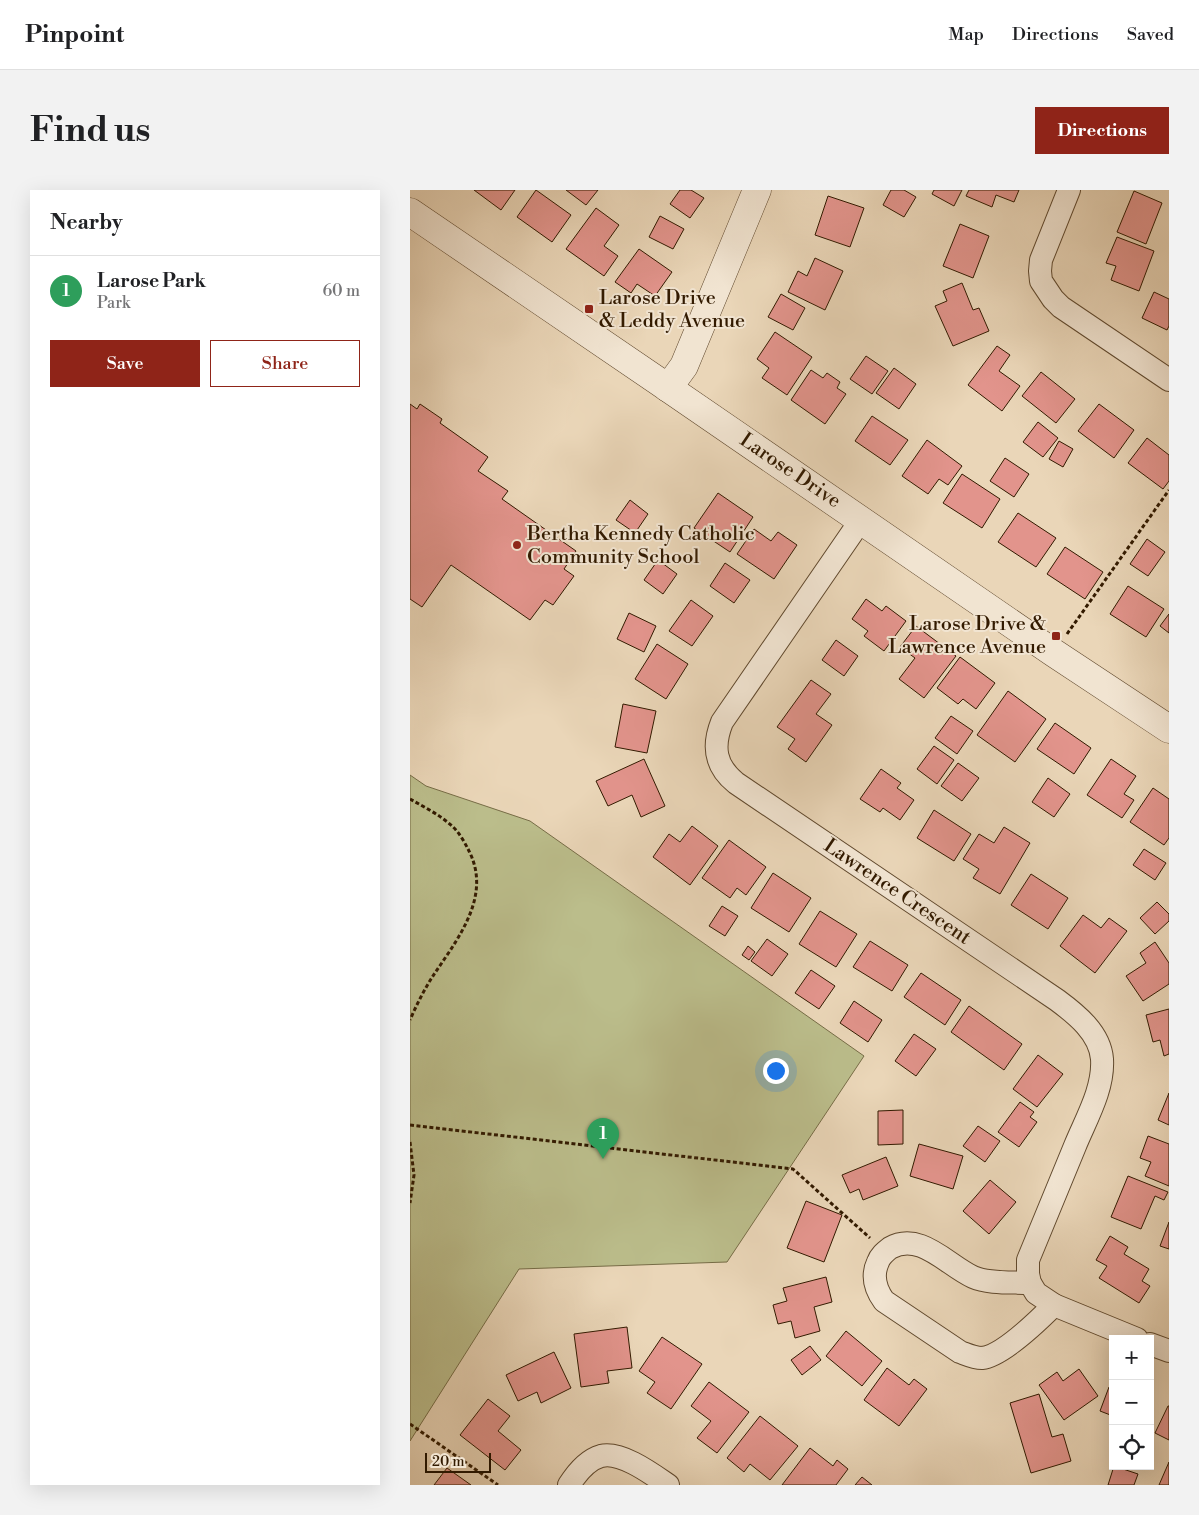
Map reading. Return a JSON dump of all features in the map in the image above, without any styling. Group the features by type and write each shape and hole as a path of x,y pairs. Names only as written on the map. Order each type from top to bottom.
{"street":[{"path":"668,388 684,366 757,190"},
{"path":"1069,190 1041,260 1041,281 1046,290 1061,307 1169,380"},
{"name":"Larose Drive","path":"410,212 1054,653 1169,729"},
{"name":"Lawrence Crescent","path":"861,520 722,722 716,739 717,757 726,775 736,783 1070,1009 1090,1029 1096,1039 1102,1059 1098,1090 1028,1260 1030,1283"},
{"path":"1054,1305 1036,1324 998,1352 984,1358 973,1358 960,1352 884,1301 877,1291 875,1268 885,1252 907,1242 929,1250 973,1277 985,1280 1030,1283 1036,1293 1054,1305 1127,1335"},
{"path":"1154,1345 1169,1351"},
{"path":"569,1485 590,1461 602,1456 615,1457 630,1462 668,1485"}],"path":[{"path":"1054,653 1169,490"},
{"path":"410,799 453,826 471,855 478,878 474,903 467,924 429,982 410,1020"},
{"path":"410,1125 794,1168 885,1252"},
{"path":"410,1142 414,1175 410,1203"},
{"path":"410,1424 498,1485"}],"green space":[{"path":"410,775 426,786 530,821 864,1056 727,1262 519,1269 410,1441"}],"building":[{"path":"474,190 515,190 501,210"},
{"path":"536,190 571,215 552,242 517,217"},
{"path":"566,190 598,190 586,205"},
{"path":"680,190 691,190 704,198 690,218 670,204"},
{"path":"891,190 904,190 916,197 904,217 883,205"},
{"path":"934,190 962,190 954,206 932,194"},
{"path":"969,190 1019,190 1014,202 996,195 992,207 966,196"},
{"path":"1134,191 1162,203 1146,244 1117,232"},
{"path":"828,196 864,208 850,247 815,235"},
{"path":"596,208 619,225 604,246 618,256 604,276 566,249"},
{"path":"660,216 684,229 673,249 649,237"},
{"path":"960,224 989,236 973,278 943,266"},
{"path":"1117,237 1154,251 1139,291 1111,280 1116,266 1106,263"},
{"path":"639,249 672,272 655,296 637,284 631,293 615,282"},
{"path":"815,258 843,271 825,310 788,292 798,271 807,276"},
{"path":"962,283 973,310 979,308 989,331 953,346 935,306 947,301 943,291"},
{"path":"1154,292 1169,299 1169,326 1167,330 1142,318"},
{"path":"781,294 805,308 793,330 768,317"},
{"path":"775,332 812,357 787,395 762,378 769,368 757,359"},
{"path":"997,346 1010,355 999,371 1020,386 1002,411 968,385"},
{"path":"866,356 888,371 872,394 850,379"},
{"path":"894,368 916,384 899,409 876,393"},
{"path":"811,370 823,378 827,373 840,382 837,388 846,394 825,424 791,400"},
{"path":"1041,372 1075,399 1056,423 1022,396"},
{"path":"410,404 417,409 420,404 442,419 440,423 488,457 478,471 508,491 502,499 576,551 564,569 574,576 553,605 545,600 530,620 451,565 422,607 410,599"},
{"path":"1099,404 1134,430 1114,458 1078,431"},
{"path":"872,416 908,440 890,465 855,441"},
{"path":"1038,422 1058,438 1043,457 1023,442"},
{"path":"1147,438 1169,455 1169,481 1163,489 1128,463"},
{"path":"927,440 962,466 948,485 939,479 928,494 902,476"},
{"path":"1059,441 1073,449 1063,467 1049,459"},
{"path":"1005,458 1029,474 1014,497 990,481"},
{"path":"962,474 1000,499 982,528 943,503"},
{"path":"718,493 753,517 730,552 694,528"},
{"path":"630,500 648,514 635,533 616,520"},
{"path":"1018,513 1056,538 1036,567 998,542"},
{"path":"754,529 771,541 778,532 797,545 774,579 737,554"},
{"path":"1147,539 1165,552 1148,576 1130,564"},
{"path":"1065,547 1103,572 1085,599 1047,574"},
{"path":"658,560 677,574 663,594 644,580"},
{"path":"725,563 750,580 734,603 710,586"},
{"path":"1128,586 1164,609 1146,637 1110,614"},
{"path":"866,599 882,611 886,606 906,621 884,651 864,636 868,631 852,619"},
{"path":"691,600 713,616 692,646 669,631"},
{"path":"629,613 656,626 644,652 617,639"},
{"path":"1169,614 1169,633 1160,626"},
{"path":"916,626 956,656 924,698 899,679 915,658 900,647"},
{"path":"836,640 858,656 844,676 822,660"},
{"path":"657,644 688,664 666,699 635,679"},
{"path":"960,657 995,683 976,709 963,699 958,704 937,688"},
{"path":"811,680 831,694 816,714 832,725 806,762 788,749 795,739 777,727"},
{"path":"1008,691 1046,719 1015,762 977,735"},
{"path":"623,704 656,711 647,753 615,747"},
{"path":"951,716 973,731 957,754 935,738"},
{"path":"1055,723 1091,748 1074,774 1037,749"},
{"path":"934,746 954,760 937,784 917,769"},
{"path":"644,759 665,806 641,817 632,795 608,806 596,781"},
{"path":"1111,759 1136,776 1124,794 1134,800 1122,818 1087,795"},
{"path":"958,763 979,778 962,801 941,786"},
{"path":"881,769 901,783 897,788 914,800 900,820 883,808 880,812 860,799"},
{"path":"1048,778 1070,794 1054,817 1032,802"},
{"path":"1153,788 1169,799 1169,838 1164,845 1130,822"},
{"path":"934,810 971,834 954,861 917,838"},
{"path":"692,826 718,846 690,885 653,857 669,834 680,842"},
{"path":"1004,827 1030,843 1000,894 973,878 979,869 963,859 979,834 994,843"},
{"path":"729,840 766,867 746,895 737,888 730,898 702,878"},
{"path":"1144,849 1166,863 1155,880 1133,865"},
{"path":"773,873 811,898 789,932 751,908"},
{"path":"1031,874 1068,898 1048,929 1011,905"},
{"path":"1157,902 1169,914 1169,921 1155,934 1140,918"},
{"path":"722,906 738,916 725,936 709,926"},
{"path":"820,911 857,934 836,967 799,944"},
{"path":"1083,915 1101,928 1109,918 1127,931 1095,973 1060,946"},
{"path":"767,939 788,954 772,976 751,961"},
{"path":"870,941 908,965 892,991 853,967"},
{"path":"1155,942 1169,963 1169,984 1143,1001 1126,976 1146,963 1140,953"},
{"path":"748,946 755,952 749,960 742,955"},
{"path":"811,970 835,986 819,1009 795,993"},
{"path":"921,973 961,1000 945,1025 904,997"},
{"path":"854,1001 882,1020 868,1042 840,1023"},
{"path":"969,1006 1022,1044 1004,1070 951,1032"},
{"path":"1169,1009 1169,1054 1164,1056 1160,1040 1153,1042 1146,1015"},
{"path":"914,1034 936,1049 916,1076 895,1061"},
{"path":"1038,1055 1063,1074 1037,1107 1013,1089"},
{"path":"1169,1093 1169,1125 1158,1120"},
{"path":"1020,1102 1034,1112 1030,1117 1037,1122 1019,1147 998,1132"},
{"path":"903,1110 903,1144 878,1145 878,1111"},
{"path":"978,1126 1000,1141 985,1162 963,1146"},
{"path":"1148,1136 1169,1144 1169,1186 1145,1176 1151,1162 1140,1158"},
{"path":"919,1144 963,1156 953,1189 910,1176"},
{"path":"886,1157 898,1186 863,1200 859,1189 850,1193 842,1175"},
{"path":"1128,1176 1168,1192 1164,1200 1155,1196 1141,1229 1111,1217"},
{"path":"990,1180 1016,1202 989,1234 963,1211"},
{"path":"806,1201 842,1215 824,1262 787,1248"},
{"path":"1169,1222 1169,1249 1160,1246"},
{"path":"1110,1236 1128,1247 1124,1254 1149,1269 1142,1281 1150,1286 1139,1303 1099,1278 1107,1266 1096,1260"},
{"path":"826,1277 832,1302 814,1307 820,1331 795,1338 791,1321 778,1324 773,1305 787,1301 783,1288"},
{"path":"627,1327 632,1368 607,1371 609,1383 581,1387 574,1334"},
{"path":"846,1331 882,1361 862,1386 826,1356"},
{"path":"662,1337 702,1364 671,1409 647,1393 655,1382 639,1371"},
{"path":"810,1346 821,1360 802,1375 791,1360"},
{"path":"554,1352 571,1388 541,1403 537,1392 518,1401 506,1375"},
{"path":"887,1368 909,1385 914,1379 927,1389 899,1426 864,1400"},
{"path":"1079,1369 1098,1396 1064,1420 1039,1385 1057,1372 1063,1381"},
{"path":"709,1382 749,1412 717,1453 697,1438 711,1421 691,1406"},
{"path":"1109,1387 1109,1414 1100,1411"},
{"path":"1039,1394 1052,1437 1063,1434 1071,1461 1031,1473 1010,1403"},
{"path":"488,1399 510,1416 498,1431 521,1450 505,1470 460,1435"},
{"path":"1169,1406 1169,1440 1155,1433"},
{"path":"760,1416 798,1446 770,1480 750,1464 744,1472 727,1458"},
{"path":"810,1448 833,1466 837,1460 848,1469 836,1485 782,1485"},
{"path":"1169,1462 1169,1485 1159,1485"},
{"path":"447,1468 471,1485 434,1485"},
{"path":"1113,1470 1126,1470 1138,1474 1134,1485 1108,1485"},
{"path":"862,1477 872,1485 855,1485"}],"place":[{"name":"Larose Drive & Leddy Avenue","path":"589,309"},
{"name":"Bertha Kennedy Catholic Community School","path":"517,545"},
{"name":"Larose Drive & Lawrence Avenue","path":"1056,636"},
{"name":"Larose Park","path":"603,1159"}]}
